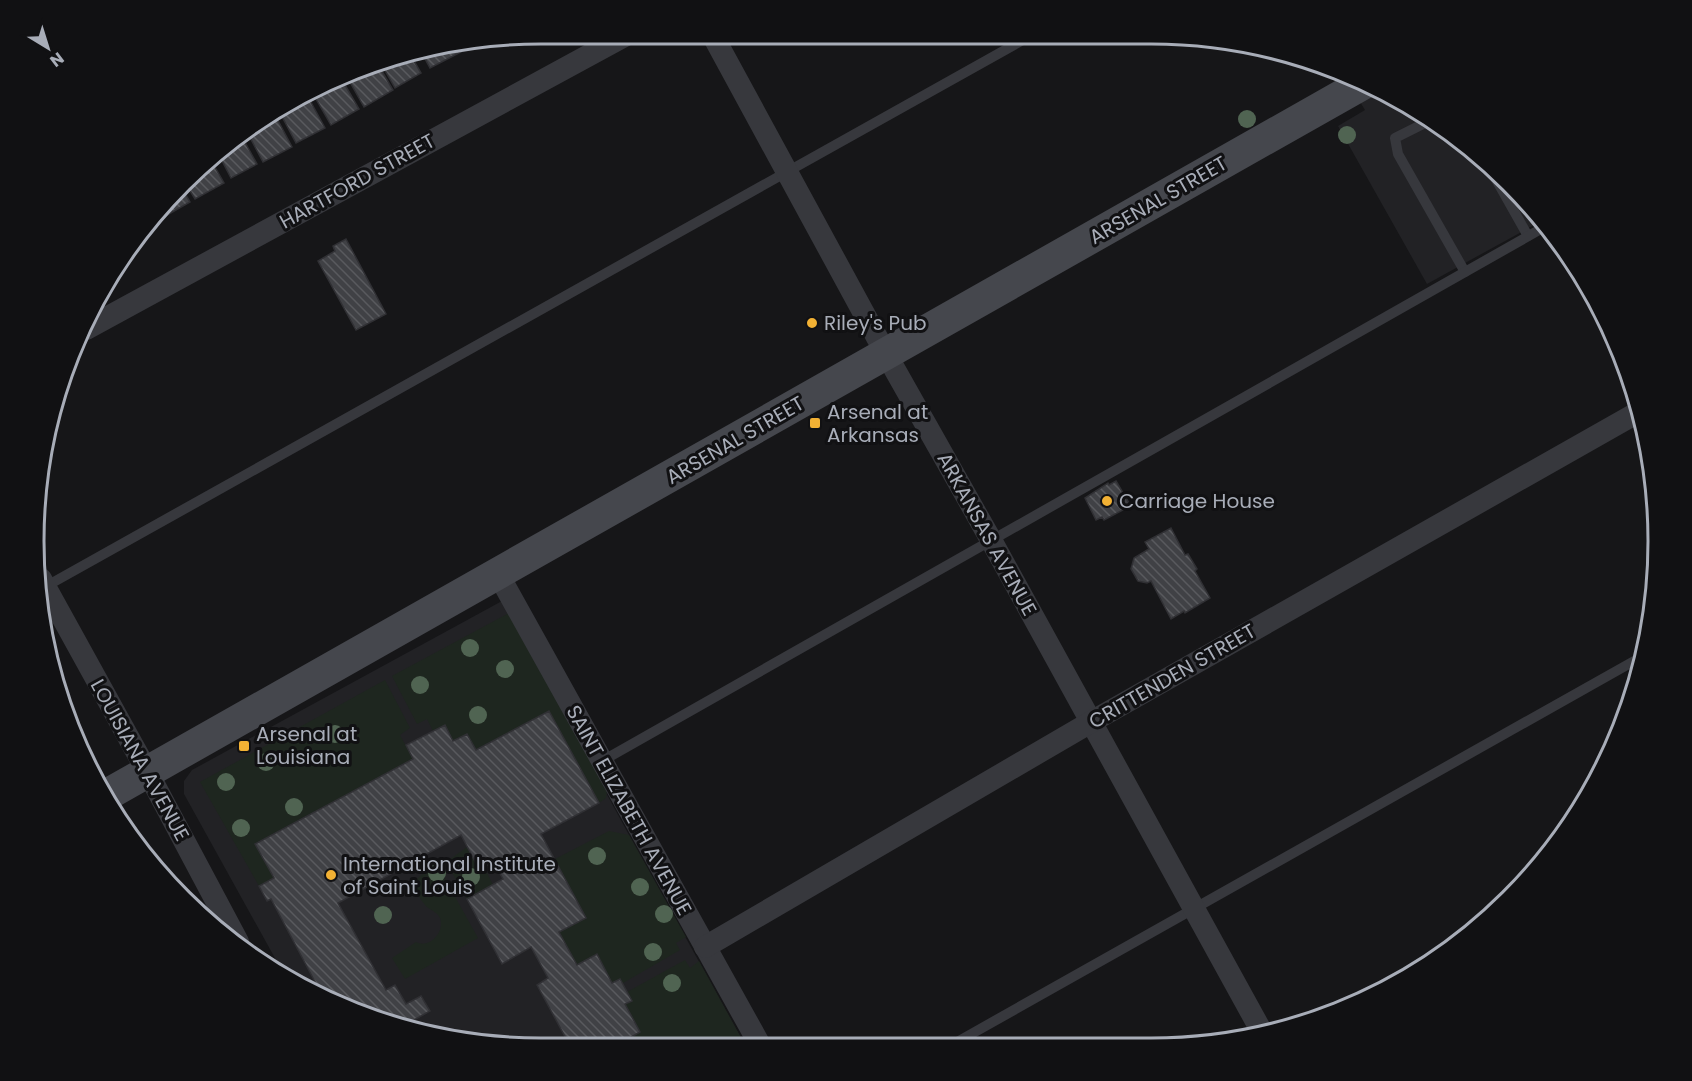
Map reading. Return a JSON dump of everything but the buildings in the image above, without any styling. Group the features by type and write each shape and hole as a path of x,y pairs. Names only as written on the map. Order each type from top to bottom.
{"main road":[{"name":"ARSENAL STREET","path":"111,791 1356,88"}],"street":[{"name":"HARTFORD STREET","path":"93,325 609,44"},
{"name":"ARKANSAS AVENUE","path":"718,44 886,354 1258,1026"},
{"name":"CRITTENDEN STREET","path":"705,947 1091,722 1633,415"},
{"name":"SAINT ELIZABETH AVENUE","path":"498,574 756,1038"},
{"name":"LOUISIANA AVENUE","path":"47,592 147,771 231,929"}],"lane":[{"path":"46,583 759,189 1016,44"},
{"path":"1423,124 1395,138 1398,154 1465,272"},
{"path":"1500,186 1528,236"},
{"path":"602,761 1539,230"},
{"path":"964,1038 1634,661"}],"shaded area":[{"path":"1349,84 1400,110 1454,146 1503,189 1535,225 1427,284 1338,126 1365,110"},
{"path":"502,601 741,1038 540,1038 476,1033 412,1021 350,1000 321,986 277,962 184,794 184,781 192,770"},
{"path":"509,613 607,791 606,798 599,803 549,711 476,750 467,734 453,741 445,725 433,731 427,719 417,724 392,676"},
{"path":"385,680 410,728 400,735 413,759 256,843 274,878 259,886 200,782"},
{"path":"609,831 629,835 686,937 676,943 680,950 623,983 620,979 612,983 577,965 559,932 586,918 555,859"},
{"path":"467,847 480,871 485,869 493,885 467,899 446,862"},
{"path":"438,866 478,938 405,979 392,958 416,942 421,944 431,941 438,934 441,923 439,916 425,905 412,884 421,875"},
{"path":"685,960 690,968 699,961 741,1038 630,1038 640,1032 625,1004 632,1001 627,992"}],"place":[{"name":"Riley's Pub","path":"812,323"},
{"name":"Arsenal at Arkansas","path":"815,423"},
{"name":"Carriage House","path":"1107,501"},
{"name":"Arsenal at Louisiana","path":"244,746"},
{"name":"International Institute of Saint Louis","path":"331,875"}]}
